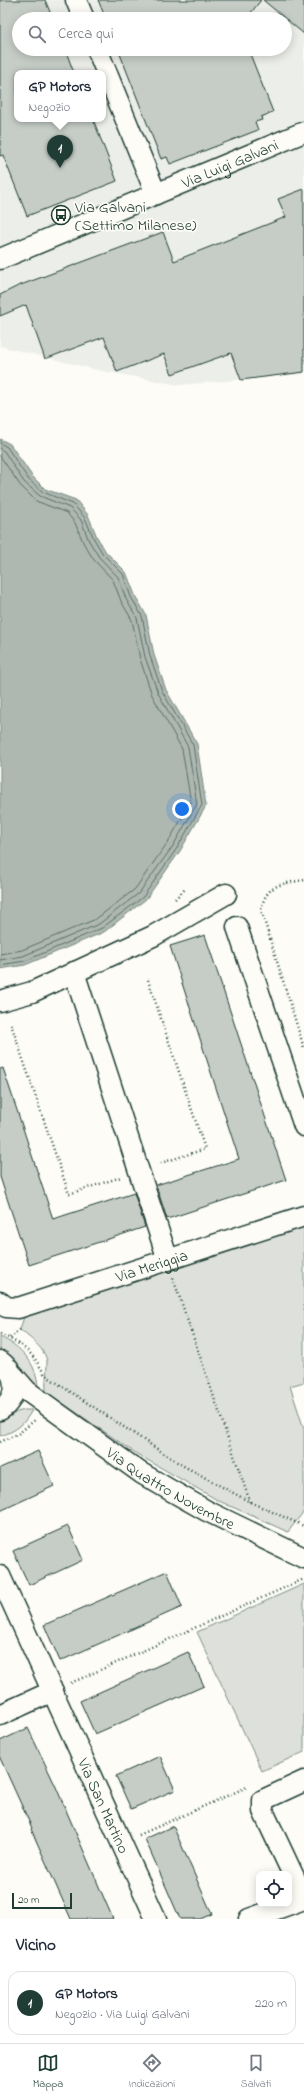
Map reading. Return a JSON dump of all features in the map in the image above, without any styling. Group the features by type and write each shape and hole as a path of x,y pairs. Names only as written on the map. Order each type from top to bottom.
{"street":[{"path":"76,0 81,12"},
{"path":"99,56 105,70"},
{"path":"106,73 156,194"},
{"name":"Via Luigi Galvani","path":"0,259 304,132"},
{"path":"0,1001 32,992 153,936 226,894"},
{"path":"237,927 304,1126"},
{"path":"74,972 168,1260"},
{"name":"Via Meriggia","path":"0,1302 6,1307 18,1308 304,1216"},
{"path":"7,1368 14,1385 4,1407 46,1405"},
{"name":"Via Quattro Novembre","path":"7,1368 27,1391 141,1473 207,1512 304,1558"},
{"name":"Via San Martino","path":"0,1576 156,1919"},
{"path":"0,1715 53,1691"},
{"path":"249,1919 304,1898 263,1811 263,1800 304,1781"}],"path":[{"path":"304,880 283,883 272,889 264,898 261,910 304,1048"},
{"path":"148,980 205,1149"},
{"path":"11,1024 69,1194"},
{"path":"168,1260 250,1502"},
{"path":"0,1334 10,1338 34,1354 45,1375 180,1464 250,1502 304,1526"},
{"path":"53,1691 304,1579"},
{"path":"122,1843 248,1786"}],"shaded area":[{"path":"0,0 304,0 304,374 179,385 97,370 0,346"},
{"path":"304,1224 304,1382 290,1386 304,1429 304,1511 288,1532 219,1501 137,1454 46,1392 47,1363 44,1353 37,1344 20,1330 25,1313"},
{"path":"0,1337 15,1345 31,1363 35,1371 38,1387 32,1384 0,1351"},
{"path":"32,1410 23,1424 15,1430 0,1436 0,1422 17,1412"},
{"path":"304,1584 304,1752 262,1771 197,1632"}],"water":[{"path":"0,439 10,444 32,476 45,489 76,500 88,515 97,537 106,552 126,572 135,595 146,615 154,655 166,690 197,744 206,806 180,851 146,899 104,932 25,965 0,969"}],"building":[{"path":"0,0 45,0 50,12 12,12 12,56 68,56 73,70 14,70 14,122 94,122 117,181 27,216 3,155 0,156"},
{"path":"98,0 261,0 252,12 103,12"},
{"path":"263,0 304,0 304,34 292,24 292,12 277,12"},
{"path":"121,56 251,56 273,112 261,117 262,120 255,122 258,130 170,164 167,157 161,159"},
{"path":"304,189 304,372 241,380 231,353 172,374 164,354 117,372 104,337 45,359 26,305 0,316 0,295 18,286 163,232 174,261 286,217 278,199"},
{"path":"205,935 286,1180 167,1219 156,1185 239,1159 170,946"},
{"path":"3,1068 53,1219 134,1193 145,1227 29,1265 0,1177 0,1069"},
{"path":"38,1451 54,1486 0,1511 0,1468"},
{"path":"68,1526 83,1560 29,1585 13,1551"},
{"path":"167,1571 182,1607 60,1661 44,1625"},
{"path":"188,1652 204,1686 95,1734 80,1701"},
{"path":"28,1728 56,1787 113,1919 71,1919 0,1758 0,1741"},
{"path":"160,1756 175,1790 131,1809 116,1776"},
{"path":"173,1826 212,1914 200,1919 180,1919 145,1839"}],"place":[{"name":"GP Motors","path":"60,168"},
{"name":"Via Galvani (Settimo Milanese)","path":"61,215"}]}
